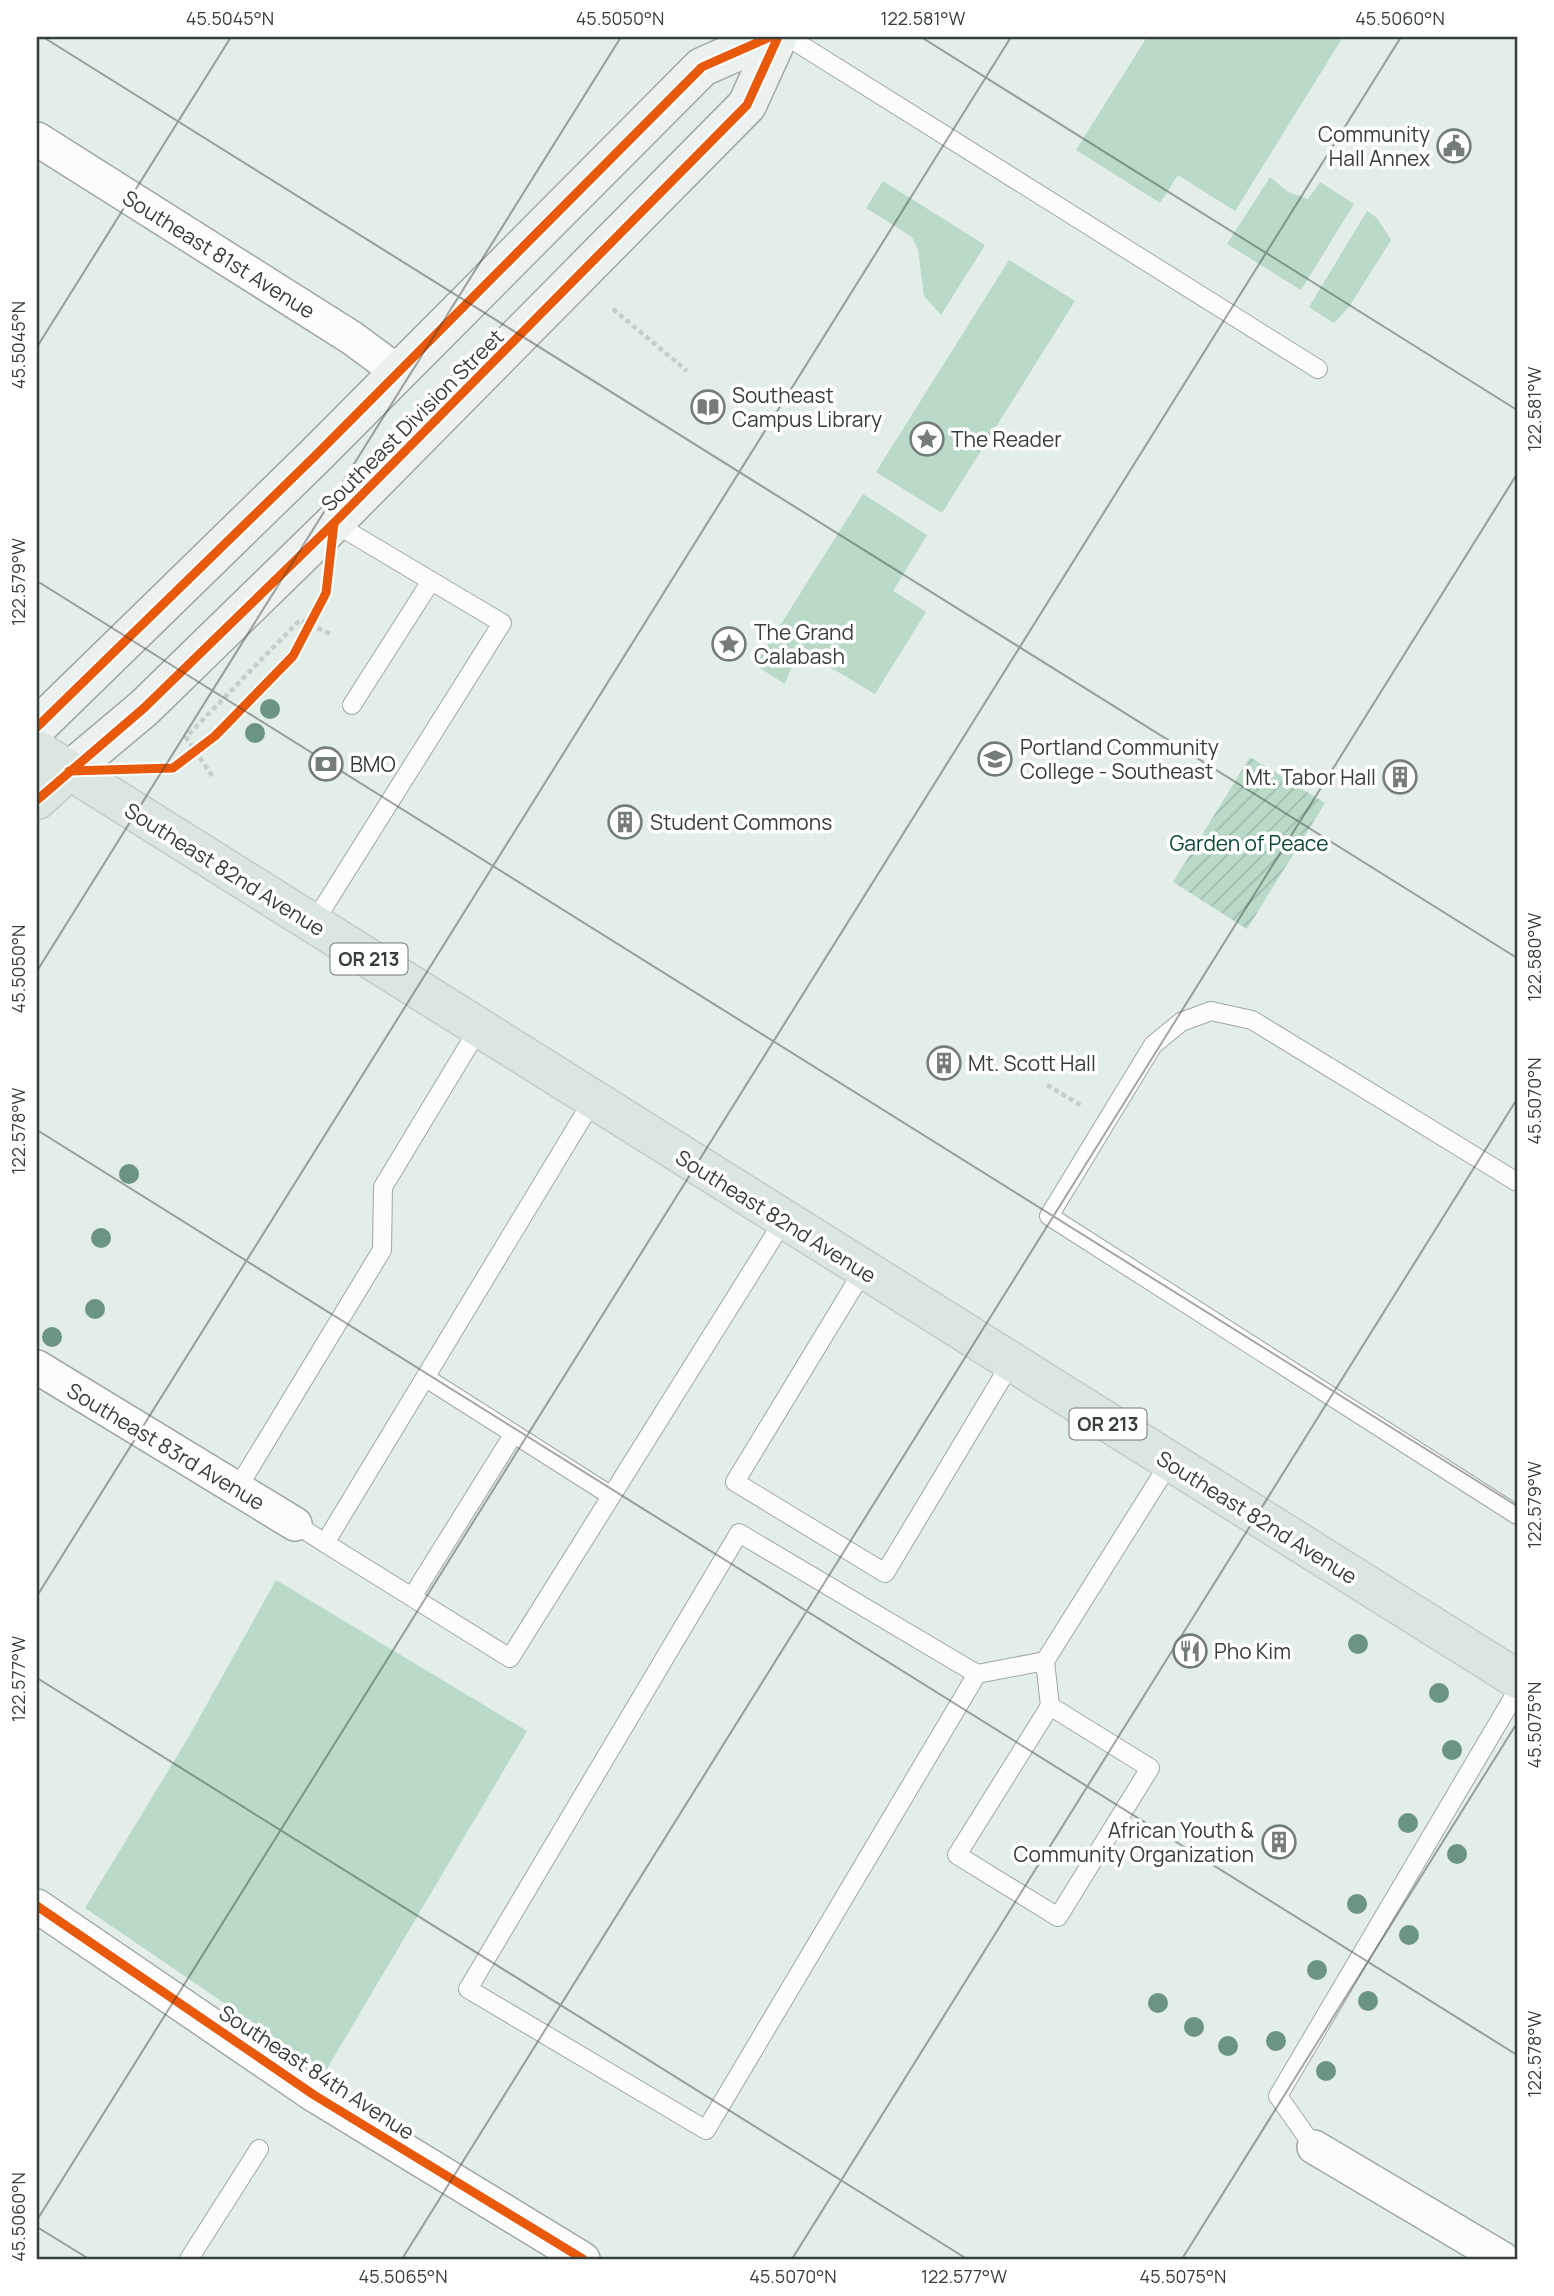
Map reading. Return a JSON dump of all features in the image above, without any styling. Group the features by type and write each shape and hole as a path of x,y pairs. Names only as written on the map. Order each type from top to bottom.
{"main road":[{"name":"Southeast Division Street","path":"37,727 398,372 702,67 770,37"},
{"name":"Southeast Division Street","path":"37,800 144,708 334,523 747,105 778,37"},
{"name":"Southeast 82nd Avenue","path":"37,750 863,1271 1517,1679"}],"street":[{"name":"Southeast 81st Avenue","path":"37,139 352,338 398,372"},
{"name":"Southeast 83rd Avenue","path":"37,1367 295,1524"},
{"name":"Southeast 84th Avenue","path":"37,1906 314,2095 583,2259"},
{"path":"1314,2147 1503,2259"}],"lane":[{"path":"788,37 1318,369"},
{"path":"313,924 502,623 334,523"},
{"path":"352,705 431,581"},
{"path":"1517,1182 1252,1020 1211,1012 1181,1022 1153,1045 1049,1216 1517,1515"},
{"path":"237,1489 382,1250 383,1187 479,1028"},
{"path":"325,1543 593,1100"},
{"path":"295,1524 510,1658 784,1220"},
{"path":"863,1271 735,1482 885,1573 1011,1363"},
{"path":"426,1378 610,1495"},
{"path":"412,1597 513,1435"},
{"path":"1050,1706 1150,1768 1058,1917 957,1855 1050,1706 1045,1661 1170,1462"},
{"path":"976,1674 706,2130 468,1989 739,1533 976,1674 1045,1661"},
{"path":"1314,2147 1278,2096 1517,1691"},
{"path":"189,2259 259,2149"}],"path":[{"path":"613,309 687,371"},
{"path":"304,635 315,614"},
{"path":"212,776 191,753 186,737 300,620 330,634"},
{"path":"191,753 205,743"},
{"path":"1047,1085 1107,1120"}],"green space":[{"path":"1147,37 1343,37 1235,211 1178,175 1160,203 1076,150"},
{"path":"1270,177 1288,192 1308,199 1320,182 1354,204 1301,290 1227,244"},
{"path":"883,181 985,245 941,315 924,296 918,249 912,237 866,208"},
{"path":"1367,211 1377,218 1391,240 1349,307 1334,323 1309,307"},
{"path":"1009,260 1075,301 942,513 876,472"},
{"path":"863,494 927,535 893,591 926,612 875,694 813,657 798,661 785,684 755,665"},
{"name":"Garden of Peace","path":"1250,757 1325,803 1247,929 1173,882"},
{"path":"276,1580 527,1731 325,2072 85,1908 188,1738"}],"cycle path":[{"path":"37,727 315,456 702,67 770,37"},
{"path":"37,800 144,708 334,523 747,105 778,37"},
{"path":"69,771 173,768 215,736 293,656 326,593 334,523"},
{"path":"37,1906 314,2095 583,2259"}],"place":[{"name":"Community Hall Annex","path":"1454,146"},
{"name":"Southeast Campus Library","path":"708,407"},
{"name":"The Reader","path":"927,439"},
{"name":"The Grand Calabash","path":"729,644"},
{"name":"Portland Community College - Southeast","path":"995,759"},
{"name":"BMO","path":"326,764"},
{"name":"Mt. Tabor Hall","path":"1400,777"},
{"name":"Student Commons","path":"625,822"},
{"name":"Mt. Scott Hall","path":"944,1063"},
{"name":"Pho Kim","path":"1190,1651"},
{"name":"African Youth & Community Organization","path":"1279,1842"}]}
